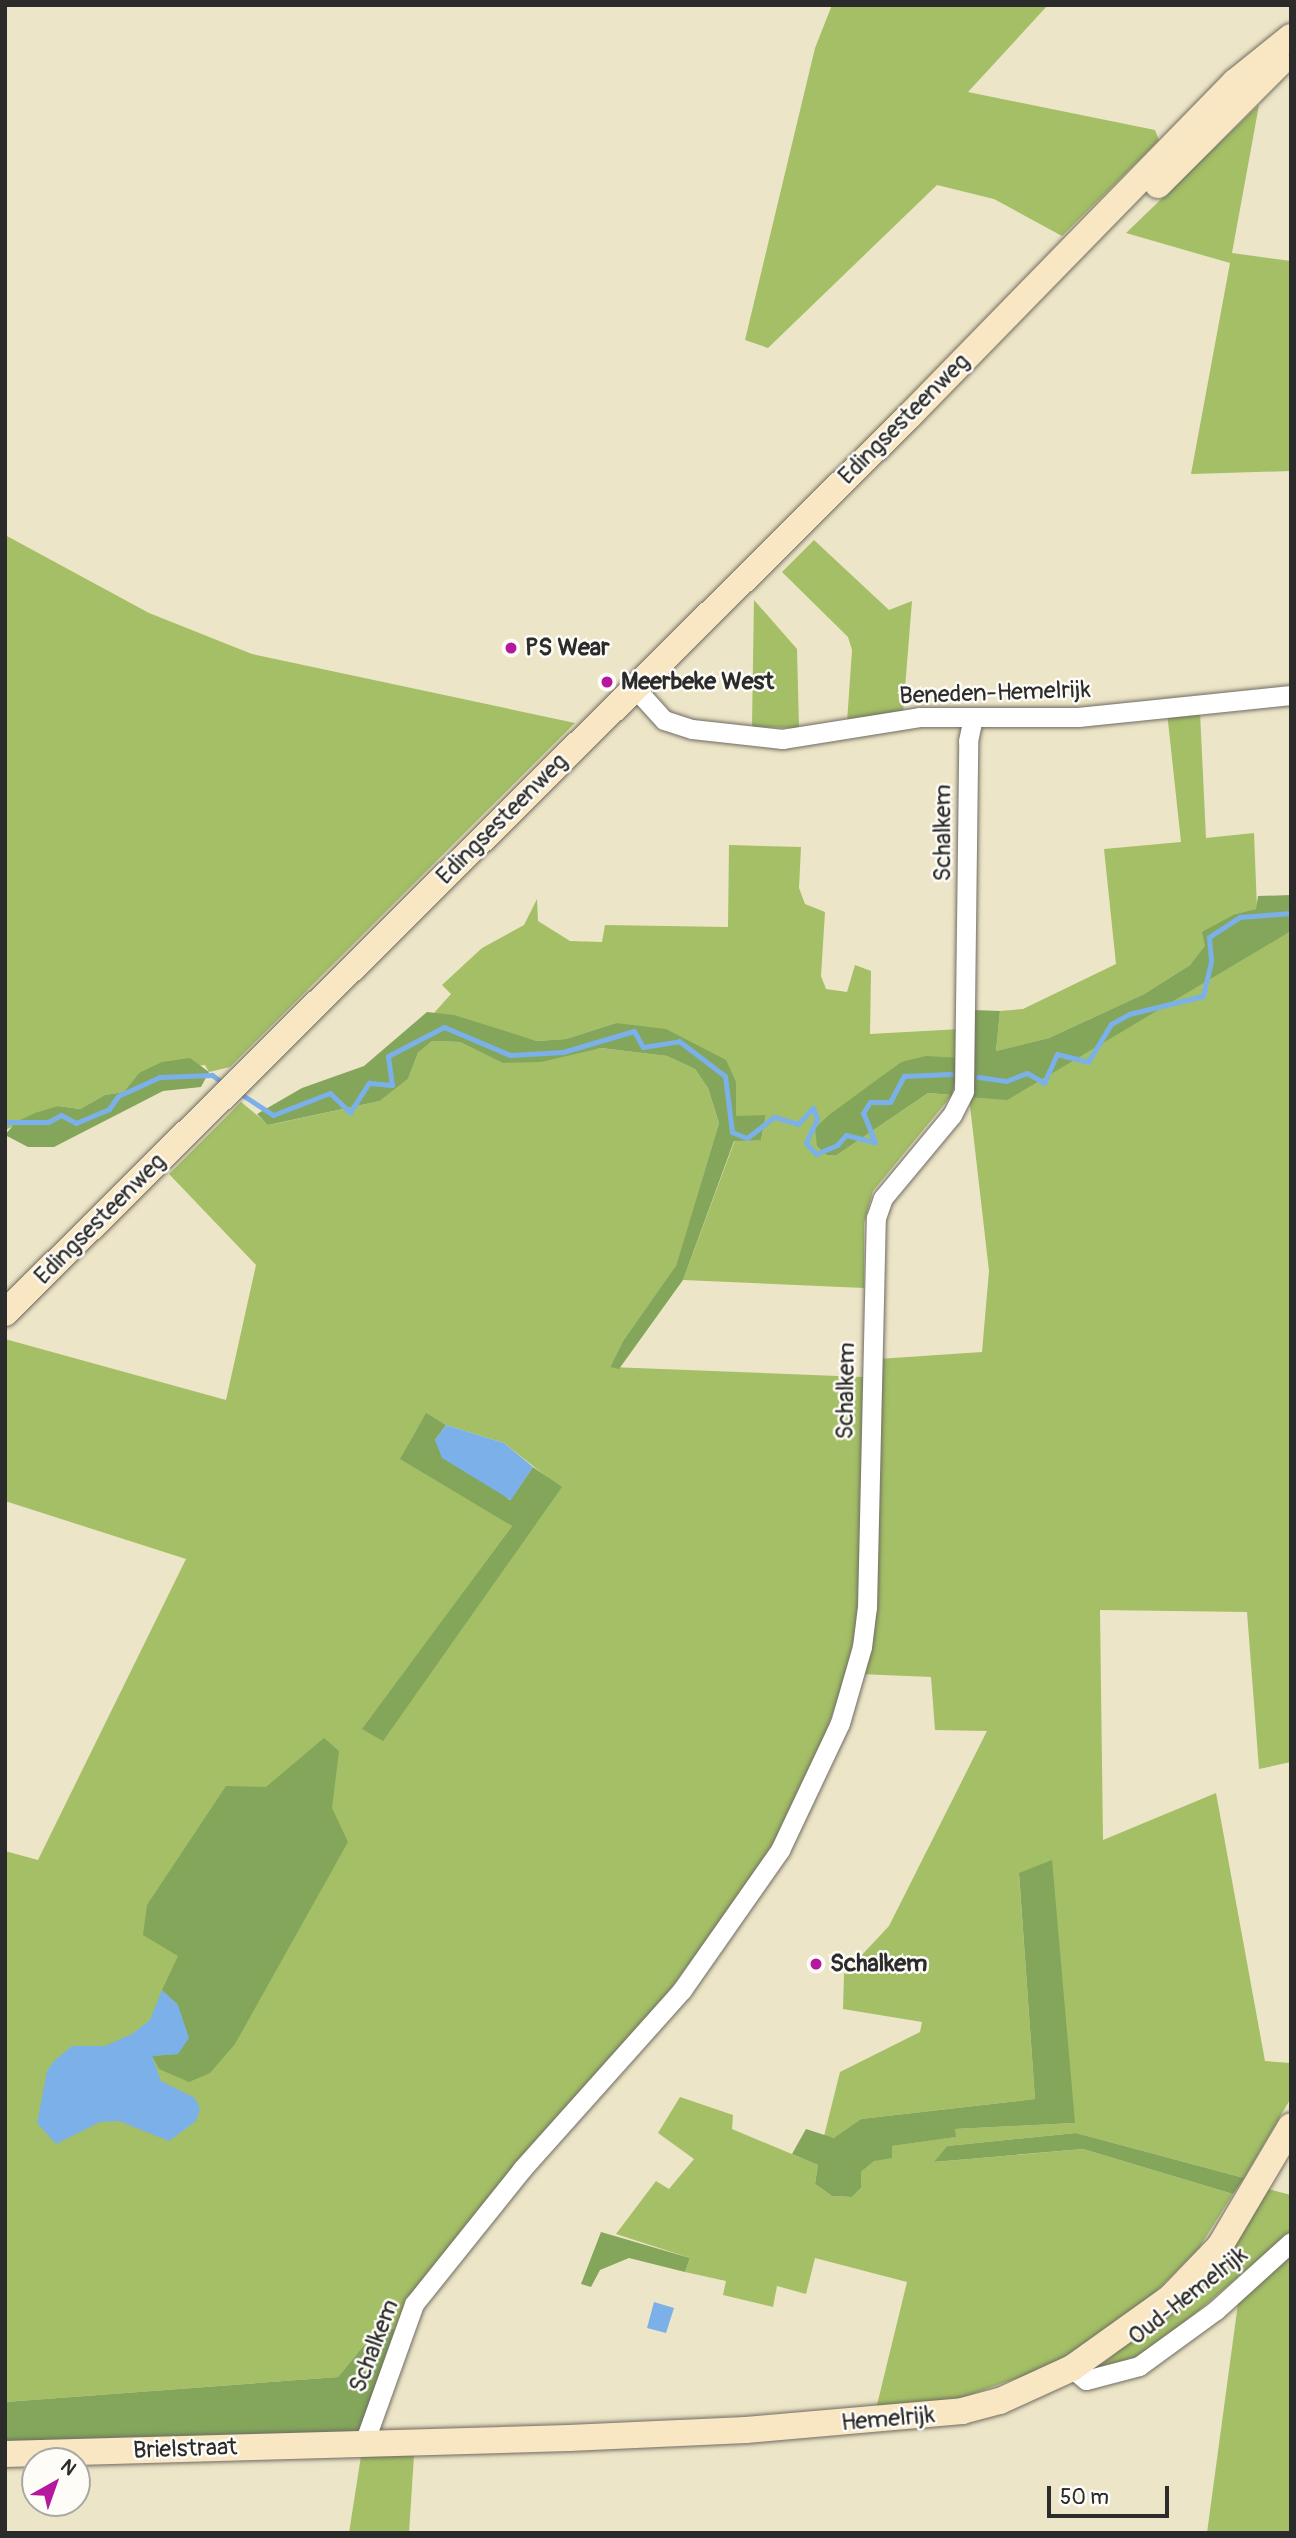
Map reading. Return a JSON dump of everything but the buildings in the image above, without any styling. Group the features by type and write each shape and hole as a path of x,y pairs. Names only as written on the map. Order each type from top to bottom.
{"main road":[{"name":"Edingsesteenweg","path":"5,1313 999,325 1235,82 1291,37"},
{"name":"Edingsesteenweg","path":"999,325 1122,221 1291,50"},
{"name":"Hemelrijk","path":"364,2443 610,2436 925,2417 1000,2401 1072,2368 1118,2339 1196,2274 1220,2246 1291,2126"},
{"name":"Brielstraat","path":"5,2454 364,2443"}],"street":[{"name":"Beneden-Hemelrijk","path":"634,687 664,720 692,729 782,739 919,717 1078,717 1291,695"},
{"name":"Schalkem","path":"364,2443 414,2304 522,2169 682,1990 780,1850 840,1723 862,1647 867,1608 876,1218 897,1178 952,1115 964,1091 968,741 973,718"},
{"name":"Oud-Hemelrijk","path":"1072,2368 1086,2379 1139,2366 1216,2310 1291,2242"}],"green space":[{"path":"832,5 1048,5 968,92 1155,130 1159,140 1062,236 994,199 937,185 768,348 745,340 815,48"},
{"path":"1259,105 1232,253 1291,261 1291,471 1191,474 1230,263 1126,233"},
{"path":"5,535 149,613 252,654 575,723 230,1067 209,1072 205,1065 139,1073 125,1092 105,1095 80,1109 58,1106 5,1130"},
{"path":"814,540 889,610 912,601 903,713 847,722 852,650 848,637 782,572"},
{"path":"754,600 797,649 799,728 752,727"},
{"path":"1167,712 1200,712 1206,838 1254,833 1257,909 1235,914 1190,965 1144,994 1049,1038 996,1051 1000,1011 1023,1009 1116,964 1104,849 1181,842"},
{"path":"729,845 801,847 799,888 805,904 825,912 821,976 826,989 847,992 855,965 871,971 870,1034 961,1029 961,1058 901,1062 815,1128 837,1155 928,1093 952,1095 873,1191 864,1223 864,1288 683,1280 735,1140 761,1140 766,1115 736,1117 736,1082 616,1023 566,1039 537,1041 434,1013 451,994 442,985 482,948 524,925 537,899 538,921 570,941 602,942 605,925 728,927"},
{"path":"1291,895 1291,931 1007,1100 969,1097 973,1010 1000,1011 996,1051 1049,1038 1144,994 1190,965 1205,946 1202,932 1235,914 1256,909 1258,896"},
{"path":"1291,931 1291,1762 1259,1769 1247,1612 1100,1610 1103,1840 1216,1793 1265,2061 1291,2063 1291,2098 1244,2178 1076,2133 947,2146 935,2162 1083,2149 1233,2194 1199,2248 1132,2316 1046,2368 955,2400 876,2409 907,2282 815,2258 806,2294 777,2286 773,2307 723,2295 726,2281 685,2272 690,2258 616,2234 656,2181 669,2189 694,2159 658,2133 680,2097 733,2115 732,2129 818,2165 815,2184 832,2196 852,2197 861,2188 861,2172 891,2146 955,2137 954,2129 1075,2123 1019,1874 1035,2099 861,2119 835,2138 824,2136 840,2072 920,2032 922,2022 843,2009 844,1974 889,1926 987,1731 935,1730 931,1677 859,1674 878,1359 982,1352 989,1271 969,1097"},
{"path":"427,1012 454,1015 537,1041 566,1039 616,1023 666,1029 726,1060 736,1082 736,1116 766,1115 761,1140 734,1141 683,1280 619,1369 610,1367 623,1341 676,1266 719,1123 708,1088 695,1069 667,1056 601,1048 541,1062 503,1063 460,1042 432,1041 418,1053 408,1079 380,1101 268,1125 257,1114 302,1088 364,1066"},
{"path":"432,1041 460,1042 504,1063 601,1048 667,1056 695,1069 708,1088 719,1123 676,1267 623,1341 610,1367 863,1377 860,1610 845,1679 823,1740 768,1855 659,2005 395,2330 382,2323 338,2377 5,2402 5,1851 38,1860 186,1559 5,1501 5,1339 226,1400 256,1265 169,1174 241,1102 269,1125 380,1101 408,1079 418,1053","holes":["426,1414 446,1425 504,1443 561,1488 363,1729 512,1526 408,1445"]},
{"path":"926,1056 961,1058 952,1095 928,1093 837,1155 827,1155 817,1146 815,1128 829,1115 901,1062"},
{"path":"190,1058 209,1072 201,1087 163,1091 54,1147 28,1147 5,1135 16,1122 35,1113 58,1106 80,1109 105,1095 124,1092 139,1073 162,1062"},
{"path":"426,1413 446,1425 435,1440 510,1500 533,1467 562,1487 383,1741 362,1729 512,1526 400,1459"},
{"path":"324,1738 339,1751 332,1808 348,1842 235,2044 210,2073 189,2082 159,2069 152,2056 178,2054 178,2005 162,1990 178,1956 143,1935 147,1905 226,1786 266,1787"},
{"path":"1052,1860 1075,2123 955,2129 956,2137 892,2146 892,2158 874,2161 861,2172 861,2188 852,2197 832,2196 815,2184 818,2165 792,2154 806,2129 834,2138 861,2119 1035,2099 1019,1873"},
{"path":"1076,2133 1244,2178 1233,2194 1083,2149 934,2162 947,2146"},
{"path":"1268,2189 1291,2195 1291,2232 1151,2351 1109,2371 1094,2370 1133,2340"},
{"path":"601,2232 690,2258 685,2272 629,2258 600,2270 591,2287 581,2284"},
{"path":"1291,2249 1291,2533 1207,2533 1239,2296"},
{"path":"382,2323 395,2330 359,2432 5,2442 5,2402 338,2377"},
{"path":"414,2455 409,2533 349,2533 361,2456"}],"water":[{"path":"446,1425 504,1443 533,1467 511,1500 442,1458 435,1440"},
{"path":"162,1990 178,2005 189,2038 178,2054 152,2056 161,2081 195,2098 200,2109 196,2121 169,2141 119,2121 100,2122 56,2144 37,2123 47,2071 54,2061 72,2046 105,2046 132,2034 150,2020"},
{"path":"654,2302 674,2308 666,2333 647,2328"}],"waterway":[{"path":"978,1077 1006,1081 1027,1073 1044,1083 1057,1054 1088,1062 1111,1024 1129,1014 1203,996 1211,960 1209,937 1240,917 1291,913"},
{"path":"244,1096 273,1115 330,1093 350,1112 369,1083 392,1085 388,1056 444,1027 510,1055 563,1052 634,1031 643,1047 679,1041 725,1076 732,1132 747,1138 774,1117 798,1124 813,1108 817,1119 806,1143 816,1154 837,1145 846,1135 875,1142 863,1113 870,1102 890,1102 904,1076 951,1074"},
{"path":"5,1122 48,1122 61,1115 76,1123 109,1109 118,1096 160,1077 212,1075 219,1080"}],"place":[{"name":"PS Wear","path":"511,648"},
{"name":"Meerbeke West","path":"607,682"},
{"name":"Schalkem","path":"816,1964"}]}
